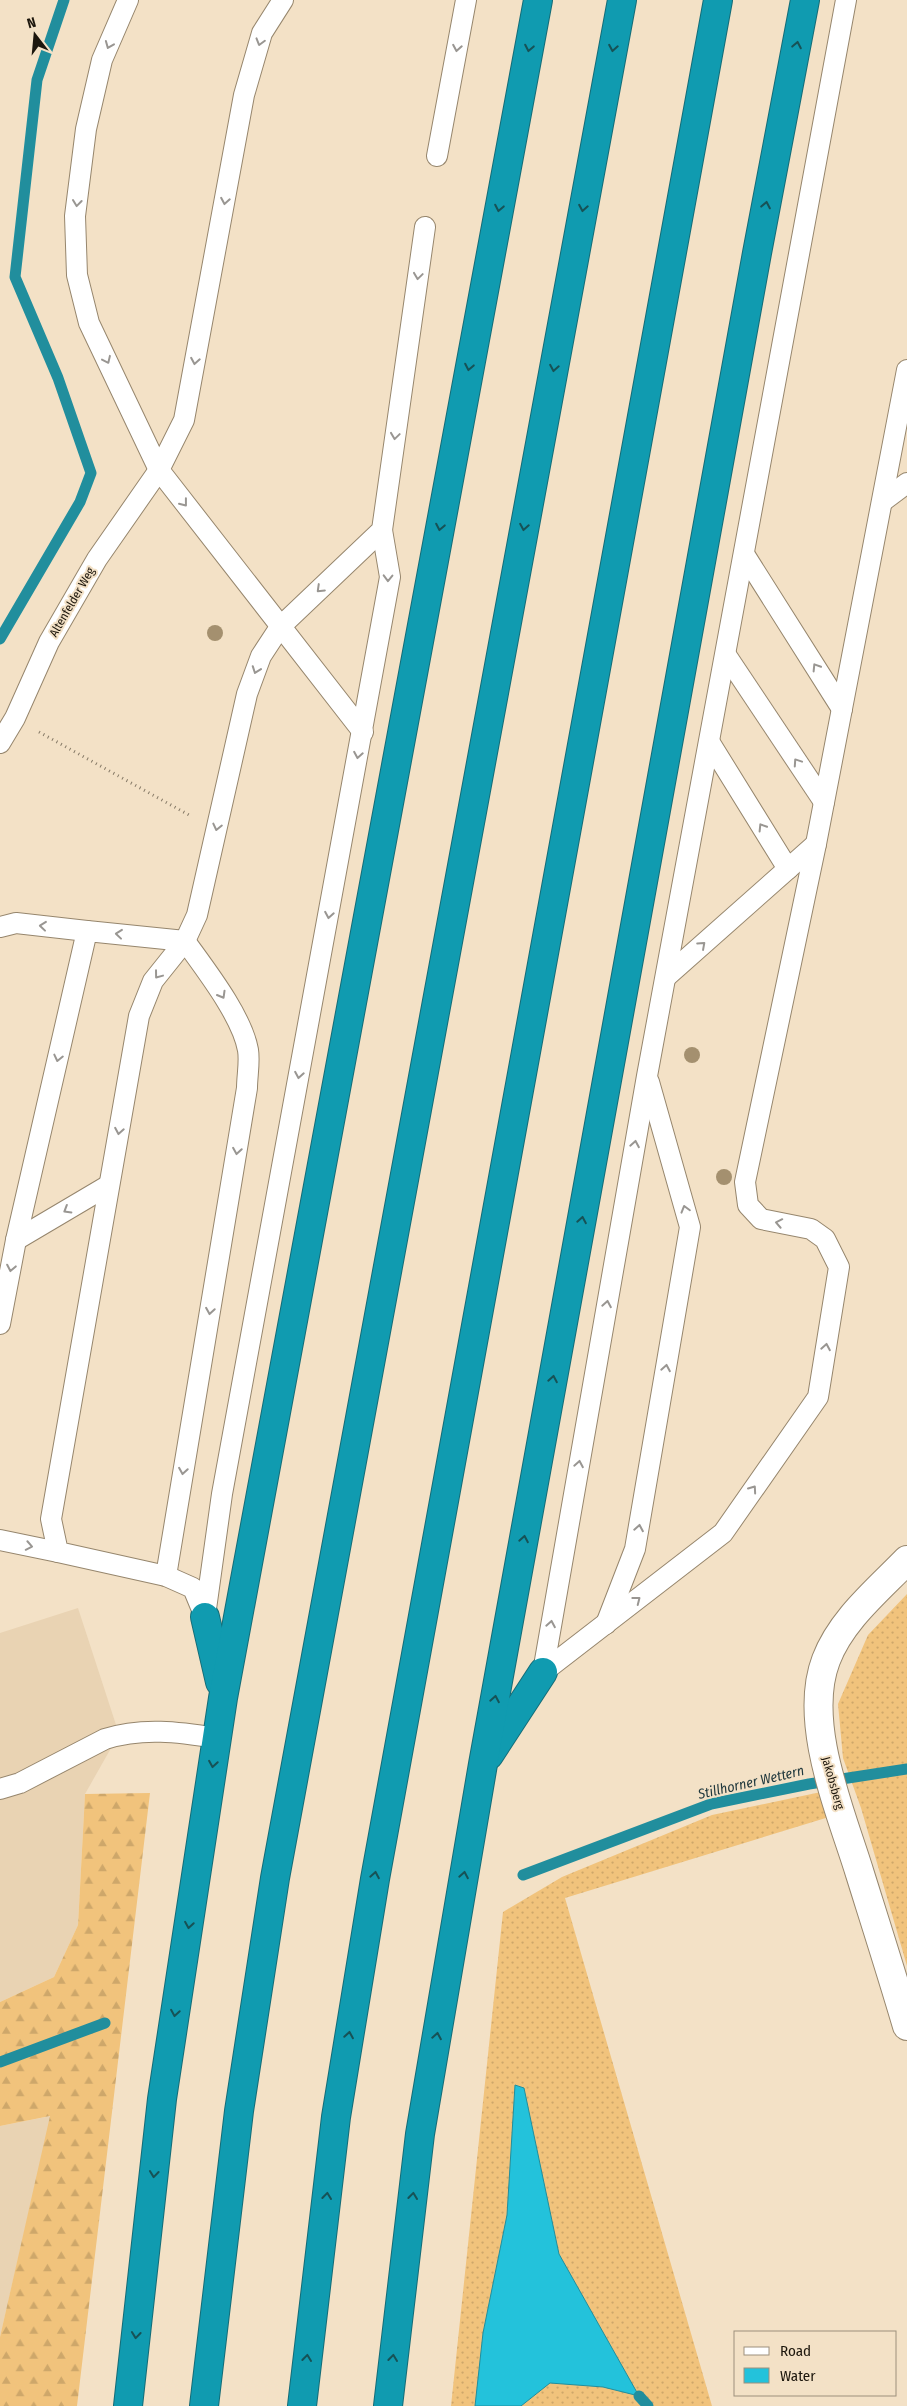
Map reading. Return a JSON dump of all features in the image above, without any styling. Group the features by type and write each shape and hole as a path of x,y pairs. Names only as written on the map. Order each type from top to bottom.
{"highway":[{"path":"128,2406 162,2100 223,1698 538,0"},
{"path":"204,2406 240,2111 275,1878 622,0"},
{"path":"302,2406 336,2117 375,1879 718,0"},
{"path":"388,2406 420,2134 483,1764 805,0"},
{"path":"205,1617 214,1648 223,1698"},
{"path":"483,1764 543,1672"}],"street":[{"name":"Jakobsberg","path":"907,1560 851,1619 836,1640 826,1660 820,1695 820,1725 824,1750 907,2026"}],"lane":[{"path":"128,0 102,60 86,129 75,216 77,274 89,323 159,470 363,732"},
{"name":"Altenfelder Weg","path":"0,743 14,718 49,642 96,559 159,470 184,420 244,95 262,33 283,0"},
{"path":"437,156 466,0"},
{"path":"543,1672 647,1076 710,744 846,0"},
{"path":"205,1617 224,1484 390,577 382,530 424,227"},
{"path":"543,1672 723,1533 818,1397 840,1267 825,1238 811,1229 761,1219 748,1205 745,1182 816,844 907,370"},
{"path":"882,501 907,483"},
{"path":"58,1552 51,1519 139,1016 153,981 185,941 197,915 247,694 261,656 280,627 382,530"},
{"path":"744,554 842,709"},
{"path":"726,655 824,802"},
{"path":"710,744 788,868"},
{"path":"666,977 816,844"},
{"path":"0,927 16,923 185,941 221,992 241,1030 248,1050 247,1088 166,1576"},
{"path":"0,1324 16,1240 87,931"},
{"path":"606,1624 635,1549 690,1227 647,1076"},
{"path":"16,1240 109,1186"},
{"path":"0,1540 166,1576 193,1588 205,1617"},
{"path":"0,1789 20,1783 119,1734 173,1731 217,1738"}],"path":[{"path":"14,718 216,831"}],"shaded area":[{"path":"78,1608 119,1734 85,1794 78,1925 54,1977 0,2002 0,1633"},
{"path":"51,2116 0,2337 0,2126"}],"green space":[{"path":"907,1594 907,1966 861,1808 843,1758 838,1704 868,1635"},
{"path":"821,1792 829,1817 565,1898 712,2406 451,2406 503,1912 562,1877 712,1815"},
{"path":"150,1793 77,2406 0,2406 0,2337 50,2116 0,2126 0,2002 54,1977 78,1925 85,1794"}],"water":[{"path":"515,2085 524,2088 559,2254 639,2396 603,2387 550,2383 521,2406 475,2406 483,2333 507,2215"}],"waterway":[{"path":"0,639 80,502 91,473 58,378 15,277 37,80 64,0"},
{"name":"Stillhorner Wettern","path":"523,1875 711,1804 809,1784 907,1769"},
{"path":"0,2062 105,2023"},
{"path":"639,2396 648,2406"}]}
